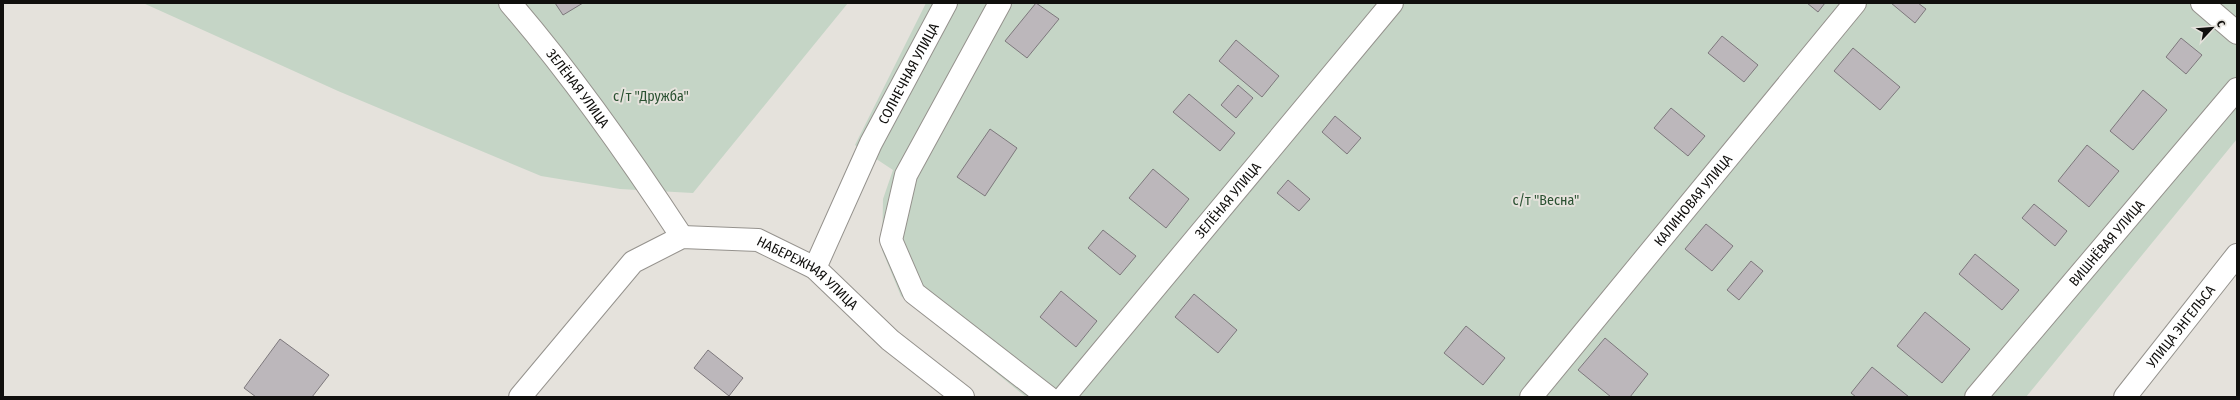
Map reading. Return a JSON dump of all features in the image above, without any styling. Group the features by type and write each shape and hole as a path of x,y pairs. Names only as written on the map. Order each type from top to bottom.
{"street":[{"name":"ЗЕЛЁНАЯ УЛИЦА","path":"510,3 539,37 642,176 682,237"},
{"name":"СОЛНЕЧНАЯ УЛИЦА","path":"815,268 871,143 946,3"},
{"path":"1000,3 906,175 891,240 914,293 1048,397"},
{"name":"ЗЕЛЁНАЯ УЛИЦА","path":"1064,397 1392,3"},
{"name":"КАЛИНОВАЯ УЛИЦА","path":"1531,397 1856,3"},
{"path":"2202,3 2237,33"},
{"name":"ВИШНЁВАЯ УЛИЦА","path":"1976,397 2237,89"},
{"name":"НАБЕРЕЖНАЯ УЛИЦА","path":"520,397 633,262 682,237 758,240 815,268 890,340 963,397"},
{"name":"УЛИЦА ЭНГЕЛЬСА","path":"2125,397 2237,256"}],"green space":[{"name":"с/т \"Дружба\"","path":"143,3 848,3 693,193 620,189 541,176 338,91"},
{"name":"с/т \"Весна\"","path":"926,3 2237,3 2237,139 2026,397 1026,397 901,296 882,250 883,199 893,170 855,145"}],"building":[{"path":"555,3 583,3 563,15"},
{"path":"1036,3 1059,19 1027,58 1005,41"},
{"path":"1807,3 1825,3 1818,12"},
{"path":"1891,3 1918,3 1926,9 1915,23"},
{"path":"1722,36 1758,65 1744,82 1708,53"},
{"path":"2181,38 2202,55 2186,74 2166,57"},
{"path":"1236,40 1279,76 1262,97 1219,61"},
{"path":"1853,48 1900,87 1880,110 1834,71"},
{"path":"1238,85 1253,98 1236,118 1221,105"},
{"path":"2143,90 2167,110 2133,150 2110,131"},
{"path":"1189,94 1235,133 1220,151 1173,112"},
{"path":"1671,108 1705,136 1688,156 1654,128"},
{"path":"1335,116 1361,138 1347,154 1322,132"},
{"path":"990,129 1017,148 985,196 957,177"},
{"path":"2087,145 2119,171 2089,207 2058,181"},
{"path":"1153,169 1189,199 1166,228 1129,198"},
{"path":"1288,180 1310,199 1299,211 1277,193"},
{"path":"2034,204 2067,231 2055,246 2022,218"},
{"path":"1706,224 1733,246 1712,271 1685,249"},
{"path":"1103,230 1136,256 1120,275 1088,248"},
{"path":"1975,254 2019,290 2002,310 1959,274"},
{"path":"1751,261 1763,271 1739,300 1727,290"},
{"path":"1061,291 1097,321 1076,347 1040,317"},
{"path":"1194,294 1237,330 1218,353 1175,317"},
{"path":"1925,312 1970,349 1942,383 1897,346"},
{"path":"1466,326 1505,358 1483,385 1444,353"},
{"path":"1605,338 1648,374 1630,397 1611,397 1578,370"},
{"path":"280,339 329,375 312,397 256,397 244,388"},
{"path":"708,350 743,378 729,396 694,368"},
{"path":"1872,367 1909,397 1856,397 1851,393"}]}
